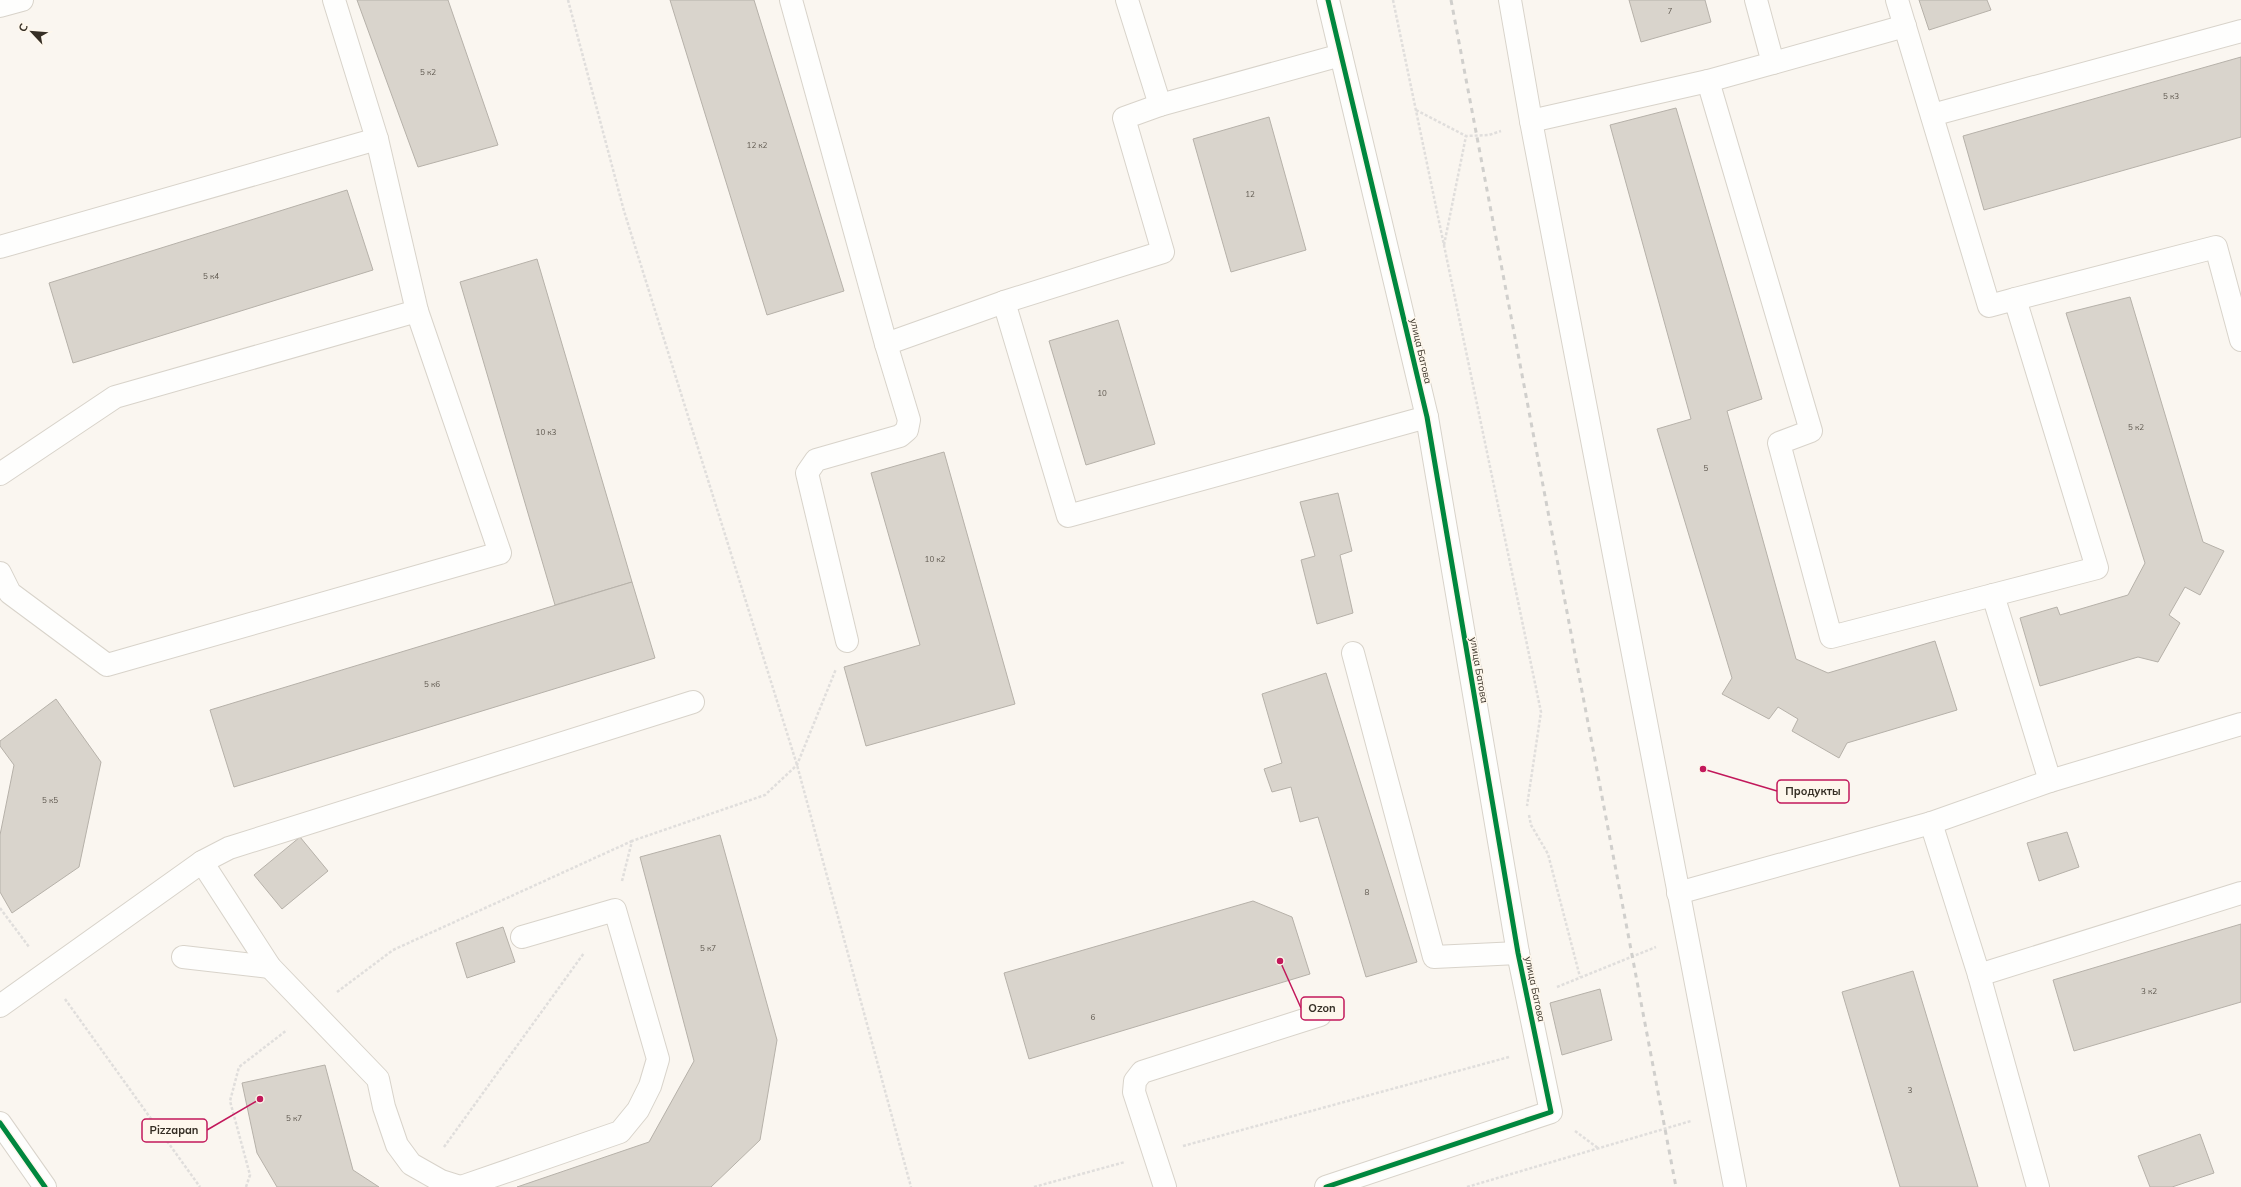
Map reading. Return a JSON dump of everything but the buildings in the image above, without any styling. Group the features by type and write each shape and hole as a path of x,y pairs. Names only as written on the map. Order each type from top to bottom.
{"street":[{"path":"0,6 22,0"},
{"path":"0,572 5,596 107,665 500,553 418,311 377,139 334,0"},
{"path":"791,0 886,344 909,420 907,430 900,436 816,460 807,473 847,641"},
{"path":"1127,0 1160,105"},
{"name":"улица Батова","path":"1326,1187 1551,1112 1518,953 1427,417 1328,0"},
{"path":"1510,0 1531,121 1735,1187"},
{"path":"1756,0 1773,63"},
{"path":"1897,0 1989,306 2216,247 2241,340"},
{"path":"1531,121 1708,80 1905,26"},
{"path":"1932,115 2241,31"},
{"path":"886,344 1004,302 1163,252 1124,118 1160,105 1341,55"},
{"path":"1708,80 1810,431 1779,443 1831,637 2097,568 2015,299"},
{"path":"0,247 377,139"},
{"path":"1004,302 1068,516 1427,417"},
{"path":"0,474 115,397 418,311"},
{"path":"1993,595 2050,781"},
{"path":"1353,653 1434,957 1518,953"},
{"path":"0,1006 47,974 202,862 229,848 693,702"},
{"path":"1678,893 1931,823 2050,781 2241,724"},
{"path":"1931,823 1979,975 2038,1187"},
{"path":"202,862 270,967 378,1079 384,1107 397,1145 412,1164 426,1173 460,1187 620,1132 638,1110 650,1086 658,1059 615,910 522,937"},
{"path":"1979,975 2241,894"},
{"path":"183,958 270,967"},
{"path":"1165,1187 1134,1092 1135,1081 1142,1072 1320,1014"},
{"path":"0,1123 45,1187"}],"path":[{"path":"568,0 624,211 797,765 911,1187"},
{"path":"1393,0 1541,712 1527,806 1531,826 1548,854 1580,977"},
{"path":"1415,109 1466,136 1489,135 1531,121"},
{"path":"1444,248 1466,136"},
{"path":"246,1187 250,1175 230,1101 239,1067 393,950 632,841 765,795 797,765 847,641"},
{"path":"615,910 632,841"},
{"path":"0,908 200,1187"},
{"path":"1528,999 1686,935"},
{"path":"426,1173 587,948"},
{"path":"1034,1187 1538,1049"},
{"path":"1467,1187 1721,1113"}],"railway":[{"path":"1451,0 1676,1187"}],"cycle path":[{"path":"1326,1187 1551,1112 1518,953 1427,417 1328,0"},
{"path":"0,1123 45,1187"}],"place":[{"name":"Продукты","path":"1703,769"},
{"name":"Ozon","path":"1280,961"},
{"name":"Pizzapan","path":"260,1099"}]}
